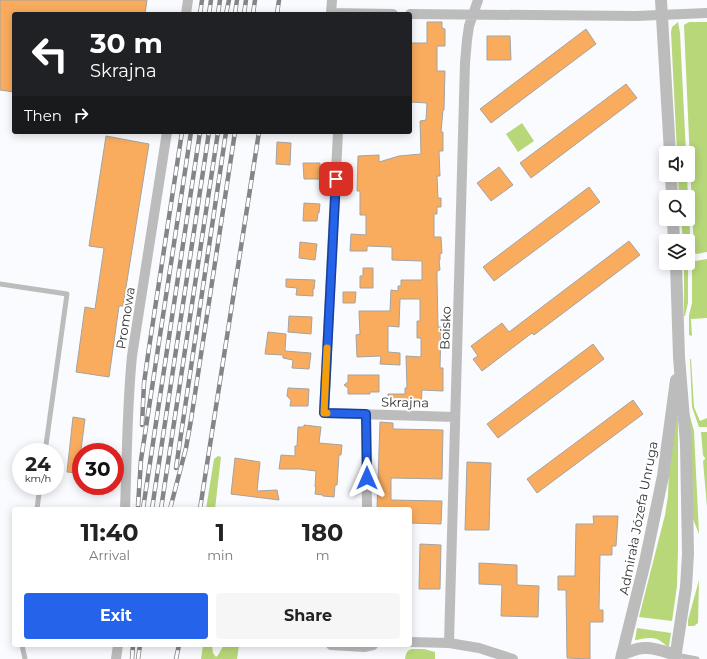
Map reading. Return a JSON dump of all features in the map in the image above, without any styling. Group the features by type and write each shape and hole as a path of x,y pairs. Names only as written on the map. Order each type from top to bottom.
{"street":[{"path":"186,12 188,0"},
{"path":"331,12 332,0"},
{"name":"Boisko","path":"449,643 465,63 467,40 478,0"},
{"path":"660,0 670,146"},
{"path":"412,14 636,16 707,13"},
{"name":"Promowa","path":"125,507 132,356 167,134"},
{"name":"Skrajna","path":"338,134 324,413 455,417"},
{"name":"Admirała Józefa Unruga","path":"676,270 679,357 686,444 688,554 686,587 676,657"},
{"name":"Admirała Józefa Unruga","path":"622,657 645,562 663,476 679,357"},
{"path":"366,414 367,507"},
{"path":"412,642 449,643 479,648 513,659"},
{"path":"116,659 118,647"},
{"path":"622,657 643,648 656,648 676,657"}],"lane":[{"path":"0,284 67,294 46,443"},
{"path":"37,507 39,495"},
{"path":"22,647 25,659"},
{"path":"676,657 697,659"}],"green space":[{"path":"678,22 680,33 686,146 677,146 672,27"},
{"path":"689,22 707,22 707,252 697,254 695,253 695,234 693,234 693,226 695,226 695,190 691,190 691,182 695,182 695,146 689,146 684,25"},
{"path":"522,123 534,141 518,152 506,134"},
{"path":"678,182 687,182 688,190 679,190"},
{"path":"682,226 690,226 690,234 682,234"},
{"path":"707,259 707,318 691,319 692,336 689,335 689,315 692,303 692,270 695,270 695,261"},
{"path":"684,270 688,270 688,303 684,316"},
{"path":"690,359 694,407 700,421 707,418 707,427 699,427 692,407"},
{"path":"677,403 678,549 677,586 672,621 639,617 665,515"},
{"path":"688,409 694,431 699,534 693,519"},
{"path":"701,432 707,432 707,507 703,461 705,458 703,455"},
{"path":"218,456 221,457 215,507 206,507 214,459"},
{"path":"699,580 698,623 694,626 688,626 688,620"},
{"path":"637,628 671,633 669,646 653,638 635,640"},
{"path":"203,647 212,647 213,653 216,657 222,647 239,647 237,659 201,659"},
{"path":"412,649 424,649 435,652 435,659 405,659 407,652"}],"building":[{"path":"0,0 147,0 145,12 12,12 12,92 0,90"},
{"path":"427,22 442,22 442,28 445,29 445,46 437,46 437,71 445,71 444,110 441,132 443,132 443,151 439,151 440,176 437,176 438,198 441,198 441,207 437,207 437,214 434,214 434,237 441,237 442,253 440,254 440,270 437,271 437,278 438,327 441,327 440,368 443,368 443,391 422,390 421,406 410,404 388,404 388,394 405,394 405,388 407,388 406,356 421,357 421,338 417,338 417,321 420,321 420,299 400,299 399,327 388,326 388,352 400,353 400,365 380,364 381,356 357,357 356,335 360,334 359,311 390,311 391,290 398,291 398,286 401,286 401,280 422,280 422,261 392,260 392,247 367,246 367,251 350,251 351,234 366,235 366,215 360,215 360,191 357,191 358,156 379,155 379,162 399,156 421,154 420,121 426,120 427,103 412,102 412,43 427,43"},
{"path":"586,29 596,44 491,123 480,109"},
{"path":"487,36 510,36 511,60 487,60"},
{"path":"626,84 637,98 531,178 520,163"},
{"path":"106,136 149,144 123,306 119,306 109,377 76,372 85,307 95,309 104,248 89,246"},
{"path":"277,142 291,143 290,165 276,164"},
{"path":"303,163 320,163 320,179 304,179"},
{"path":"499,167 513,185 491,201 477,183"},
{"path":"589,187 600,202 494,281 483,267"},
{"path":"304,203 320,204 317,221 303,221"},
{"path":"629,241 640,255 534,335 532,333 482,371 473,359 478,356 471,346 502,323 509,332"},
{"path":"300,242 317,244 315,260 299,258"},
{"path":"363,268 373,268 373,288 360,288 360,276 363,276"},
{"path":"286,279 315,280 313,296 296,295 297,288 286,287"},
{"path":"343,292 356,292 355,303 343,303"},
{"path":"289,316 312,317 311,334 288,332"},
{"path":"268,332 286,334 285,351 311,353 309,369 292,368 293,360 283,358 283,355 265,354"},
{"path":"593,344 604,359 498,438 487,424"},
{"path":"348,375 379,375 379,392 370,392 370,394 348,394 348,388 344,385 348,382"},
{"path":"288,388 309,389 308,406 290,406 291,400 287,396"},
{"path":"633,400 643,414 537,493 527,479"},
{"path":"73,417 85,419 82,443 72,443 72,472 67,472"},
{"path":"380,422 393,423 393,429 443,430 442,479 391,478 391,500 442,501 441,524 412,523 412,507 377,507"},
{"path":"304,425 321,427 319,443 342,445 341,455 339,455 337,485 335,485 334,497 315,494 316,471 279,469 281,455 295,456 298,427 304,427"},
{"path":"235,458 260,462 257,491 277,490 279,500 231,494"},
{"path":"467,462 491,463 489,530 465,530"},
{"path":"593,516 618,516 616,546 612,546 612,555 600,555 599,610 603,610 603,622 590,622 590,659 567,658 566,590 558,590 558,576 575,576 576,524 594,524"},
{"path":"420,544 441,545 440,589 419,589"},
{"path":"479,563 517,565 517,585 539,586 538,617 501,616 502,585 479,584"}],"railway":[{"path":"200,12 202,0"},
{"path":"209,12 211,0"},
{"path":"218,12 220,0"},
{"path":"226,12 229,0"},
{"path":"235,12 237,0"},
{"path":"244,12 246,0"},
{"path":"253,12 255,0"},
{"path":"277,12 279,0"},
{"path":"142,425 144,383 182,134"},
{"path":"138,506 141,460 191,134"},
{"path":"143,507 200,134"},
{"path":"152,507 209,134"},
{"path":"161,507 218,134"},
{"path":"176,468 226,134"},
{"path":"171,507 186,448 191,420 235,134"},
{"path":"200,507 259,134"},
{"path":"132,659 133,647"},
{"path":"138,659 140,647"},
{"path":"176,659 179,647"}],"slow traffic":[{"path":"327,348 324,413 327,413"}],"route":[{"path":"336,179 324,413 366,414 367,478"}]}
